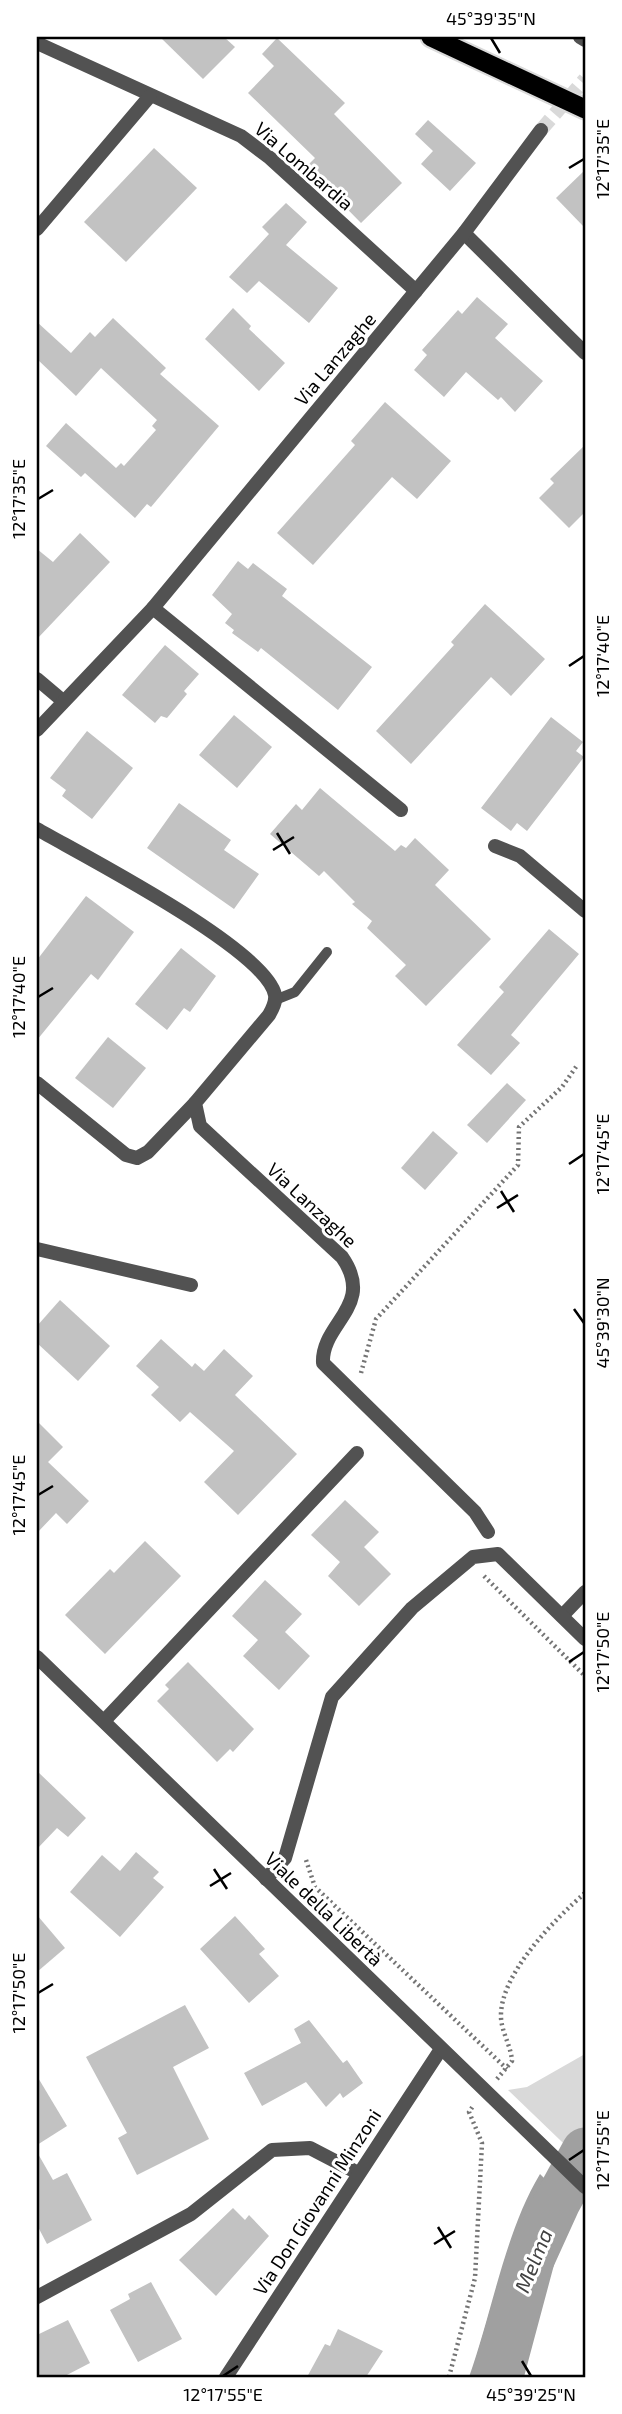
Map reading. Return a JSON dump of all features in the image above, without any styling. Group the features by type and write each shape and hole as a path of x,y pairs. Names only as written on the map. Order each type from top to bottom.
{"highway":[{"path":"431,37 585,109"}],"street":[{"path":"580,37 585,40"},
{"name":"Via Lombardia","path":"37,43 250,143 416,291"},
{"path":"37,229 150,96"},
{"name":"Via Lanzaghe","path":"37,730 153,608 464,233 541,130"},
{"path":"464,233 585,353"},
{"path":"153,608 401,810"},
{"path":"37,679 64,701"},
{"path":"37,829 222,937 261,972 272,986 275,1000 269,1015 195,1102 148,1152 137,1158 126,1155 37,1083"},
{"path":"495,846 520,856 585,911"},
{"name":"Via Lanzaghe","path":"195,1102 200,1126 347,1265 351,1277 350,1302 347,1313 324,1346 323,1363 475,1512 488,1532"},
{"path":"37,1249 191,1285"},
{"path":"104,1721 357,1453"},
{"path":"266,1879 285,1858 332,1697 412,1608 474,1557 498,1554 585,1639"},
{"path":"562,1616 585,1592"},
{"name":"Viale della Libertà","path":"37,1657 585,2187"},
{"name":"Via Don Giovanni Minzoni","path":"226,2377 441,2049"},
{"path":"37,2297 191,2214 272,2150 310,2148 358,2173"}],"lane":[{"path":"275,1000 295,992 327,952"}],"path":[{"path":"365,1378 361,1367 376,1319 518,1165 519,1127 562,1087 578,1064"},
{"path":"481,1573 585,1676"},
{"path":"308,1850 308,1874 315,1887 507,2069"}],"shaded area":[{"path":"585,2054 585,2164 508,2090 527,2087"}],"water":[{"path":"540,2174 576,2210 562,2235 524,2377 469,2377 517,2221"}],"building":[{"path":"160,37 224,37 235,47 203,79"},
{"path":"277,38 345,103 334,114 402,183 361,223 306,167 315,158 248,93 274,66 262,54"},
{"path":"428,120 476,163 450,191 421,164 433,151 415,134"},
{"path":"154,148 197,188 126,262 84,222"},
{"path":"585,170 585,228 556,198"},
{"path":"286,203 307,222 286,245 338,288 309,323 259,281 247,293 229,277 269,234 262,227"},
{"path":"477,297 508,324 495,338 543,381 515,412 501,397 498,400 466,372 444,397 414,370 427,355 422,350 458,310 462,314"},
{"path":"233,308 251,326 249,329 285,363 259,391 205,339"},
{"path":"113,318 166,368 160,374 219,426 151,507 147,504 135,518 85,473 81,477 46,446 66,423 116,468 121,463 124,466 156,430 152,426 157,420 101,368 76,396 37,359 37,322 71,353 90,332 95,337"},
{"path":"385,402 451,461 417,499 392,477 313,565 277,533 355,445 351,441"},
{"path":"585,445 585,512 569,528 539,498 554,483 550,479"},
{"path":"80,533 110,562 37,639 37,549 53,562"},
{"path":"238,561 248,569 253,563 287,589 282,596 372,667 338,710 261,648 258,652 232,633 234,630 225,623 232,614 212,595"},
{"path":"485,604 545,659 511,696 491,677 411,764 376,731 454,645 451,642"},
{"path":"165,645 199,674 184,691 187,694 167,718 161,716 155,723 122,695"},
{"path":"234,715 272,747 237,788 199,755"},
{"path":"551,717 583,742 576,751 584,757 527,831 517,823 511,831 481,808"},
{"path":"87,731 133,768 92,819 62,796 66,790 50,778"},
{"path":"320,788 395,851 401,845 406,848 415,838 449,870 435,885 491,939 426,1006 395,976 406,965 367,928 372,921 352,904 355,902 324,871 319,876 270,834 296,804 302,810"},
{"path":"179,803 231,840 224,850 259,874 234,909 147,848"},
{"path":"86,896 134,932 98,980 91,974 37,1040 37,960"},
{"path":"549,929 579,954 511,1035 520,1043 491,1075 457,1045 504,992 499,987"},
{"path":"181,948 216,976 190,1012 184,1008 167,1030 135,1004"},
{"path":"108,1037 146,1068 113,1108 75,1078"},
{"path":"507,1083 526,1100 487,1143 467,1125"},
{"path":"433,1131 458,1153 425,1190 401,1168"},
{"path":"60,1300 110,1346 78,1381 37,1343 37,1326"},
{"path":"161,1339 192,1367 195,1363 204,1371 224,1349 253,1376 235,1395 297,1454 238,1515 204,1482 234,1451 190,1412 180,1422 151,1395 159,1387 136,1366"},
{"path":"37,1421 63,1447 48,1462 89,1501 67,1524 56,1513 37,1533"},
{"path":"345,1500 379,1532 364,1547 391,1574 359,1606 328,1576 340,1562 311,1535"},
{"path":"145,1541 181,1576 105,1654 65,1615 110,1569 114,1573"},
{"path":"265,1580 302,1614 285,1632 310,1656 279,1690 243,1656 258,1640 232,1616"},
{"path":"188,1662 254,1729 233,1752 230,1749 217,1762 157,1701 169,1689 165,1685"},
{"path":"37,1771 86,1818 68,1837 57,1828 37,1849"},
{"path":"136,1852 159,1872 153,1878 164,1887 120,1937 70,1892 102,1855 120,1871"},
{"path":"37,1915 65,1948 37,1972"},
{"path":"235,1916 265,1949 259,1954 279,1976 249,2003 200,1949"},
{"path":"185,2005 209,2048 173,2067 209,2139 137,2175 118,2138 127,2133 86,2057"},
{"path":"309,2020 343,2063 347,2060 363,2083 343,2098 340,2093 326,2107 306,2082 262,2106 244,2073 301,2043 294,2029"},
{"path":"37,2076 67,2126 37,2145"},
{"path":"37,2152 53,2180 67,2173 92,2220 47,2244 37,2225"},
{"path":"233,2208 245,2220 249,2215 269,2236 216,2296 179,2260"},
{"path":"151,2282 182,2339 138,2362 110,2310 130,2299 128,2294"},
{"path":"68,2320 90,2363 63,2377 37,2377 37,2335"},
{"path":"338,2329 383,2351 366,2377 307,2377 325,2344 330,2346"}],"waterway":[{"name":"Melma","path":"495,2377 527,2268 557,2202 585,2151"}],"tunnel":[{"path":"541,130 585,79"}]}
